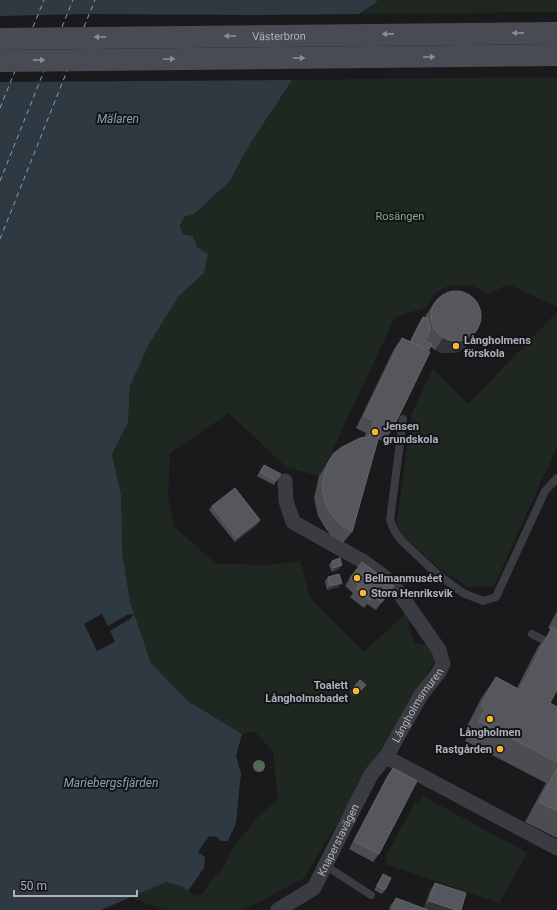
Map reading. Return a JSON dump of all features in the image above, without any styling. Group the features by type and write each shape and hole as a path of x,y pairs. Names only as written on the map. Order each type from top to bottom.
{"main road":[{"name":"Västerbron","path":"0,39 557,33"},
{"name":"Västerbron","path":"0,61 557,55"}],"street":[{"name":"Långholmsmuren","path":"285,481 286,501 293,522 364,562 382,575 398,592 439,650 442,664 439,672 421,695 386,757"},
{"path":"386,757 557,848"},
{"name":"Knaperstavägen","path":"278,910 314,888 369,780 386,757"}],"lane":[{"path":"403,419 390,520 395,532 402,541 436,573 463,593 483,601 496,597 545,491 557,478"},
{"path":"532,634 557,646"},
{"path":"326,866 371,895"}],"green space":[{"path":"378,0 557,0 557,12 359,14"},
{"name":"Rosängen","path":"557,77 557,307 508,284 489,294 471,285 450,285 435,293 426,307 395,317 332,451 334,458 326,464 319,476 286,467 229,413 170,453 168,498 175,527 216,564 270,565 300,561 310,598 364,652 407,612 409,617 409,628 414,643 428,645 434,652 433,664 304,878 244,910 165,910 129,897 166,882 181,886 196,896 202,894 211,881 224,867 232,849 261,813 278,800 273,752 255,732 242,734 188,701 151,663 130,602 122,552 112,456 128,422 130,386 149,344 179,296 204,273 193,236 183,234 180,226 184,217 194,214 229,182 250,144 292,80"},
{"path":"557,312 557,447 494,586 468,587 440,569 398,531 397,521 412,413 433,368 468,404"},
{"path":"423,796 527,853 499,903 386,864 388,860 385,858 415,802 418,804"}],"water":[{"name":"Mälaren","path":"0,0 378,0 359,14 292,80 250,144 229,182 194,214 184,217 180,226 183,234 193,236 197,247 208,254 204,273 179,296 149,344 130,386 128,422 112,455 121,495 122,552 130,602 151,663 188,701 242,734 236,756 241,773 236,823 228,841 221,841 217,837 209,836 198,852 205,857 204,868 188,891 181,886 166,882 101,910 0,910"}],"pier":[{"path":"85,14 362,14 295,80 0,82 0,16"},
{"path":"102,614 108,626 127,615 134,614 130,619 110,631 115,642 97,651 84,624"}],"building":[{"path":"461,291 466,292 474,298 480,306 480,326 474,334 466,340 451,341 446,340 438,334 432,326 431,311 432,306 438,298 446,292"},
{"path":"423,317 428,319 430,330 425,341 432,344 429,349 411,342"},
{"path":"402,338 430,352 392,430 382,425 352,532 340,524 326,505 322,486 327,464 334,453 342,447 360,438 369,437 374,421 364,416"},
{"path":"264,465 281,474 276,481 260,472"},
{"path":"235,488 260,520 237,538 212,506"},
{"path":"340,558 342,565 334,568 332,561"},
{"path":"362,562 394,586 382,602 373,596 370,600 356,589 359,585 350,578"},
{"path":"339,574 342,583 330,586 328,577"},
{"path":"552,627 557,630 557,690 550,703 557,707 557,762 479,721 485,709 481,706 496,677 520,690"},
{"path":"360,680 366,685 358,693 353,688"},
{"path":"393,768 417,781 379,854 354,841"},
{"path":"557,769 557,811 539,802"},
{"path":"383,874 391,878 385,890 377,886"},
{"path":"435,883 466,893 461,910 456,910 429,901"},
{"path":"396,898 428,910 392,910"}],"ferry route":[{"path":"33,27 44,0"},
{"path":"62,27 73,0"},
{"path":"84,27 95,0"},
{"path":"0,108 15,71"},
{"path":"0,181 44,71"},
{"path":"0,239 67,71"}],"place":[{"name":"Långholmens förskola","path":"456,346"},
{"name":"Jensen grundskola","path":"375,432"},
{"name":"Bellmanmuséet","path":"357,578"},
{"name":"Stora Henriksvik","path":"363,593"},
{"name":"Toalett Långholmsbadet","path":"356,691"},
{"name":"Långholmen","path":"490,719"},
{"name":"Rastgården","path":"500,749"}],"water label":[{"name":"Mariebergsfjärden","path":"111,783"}]}
